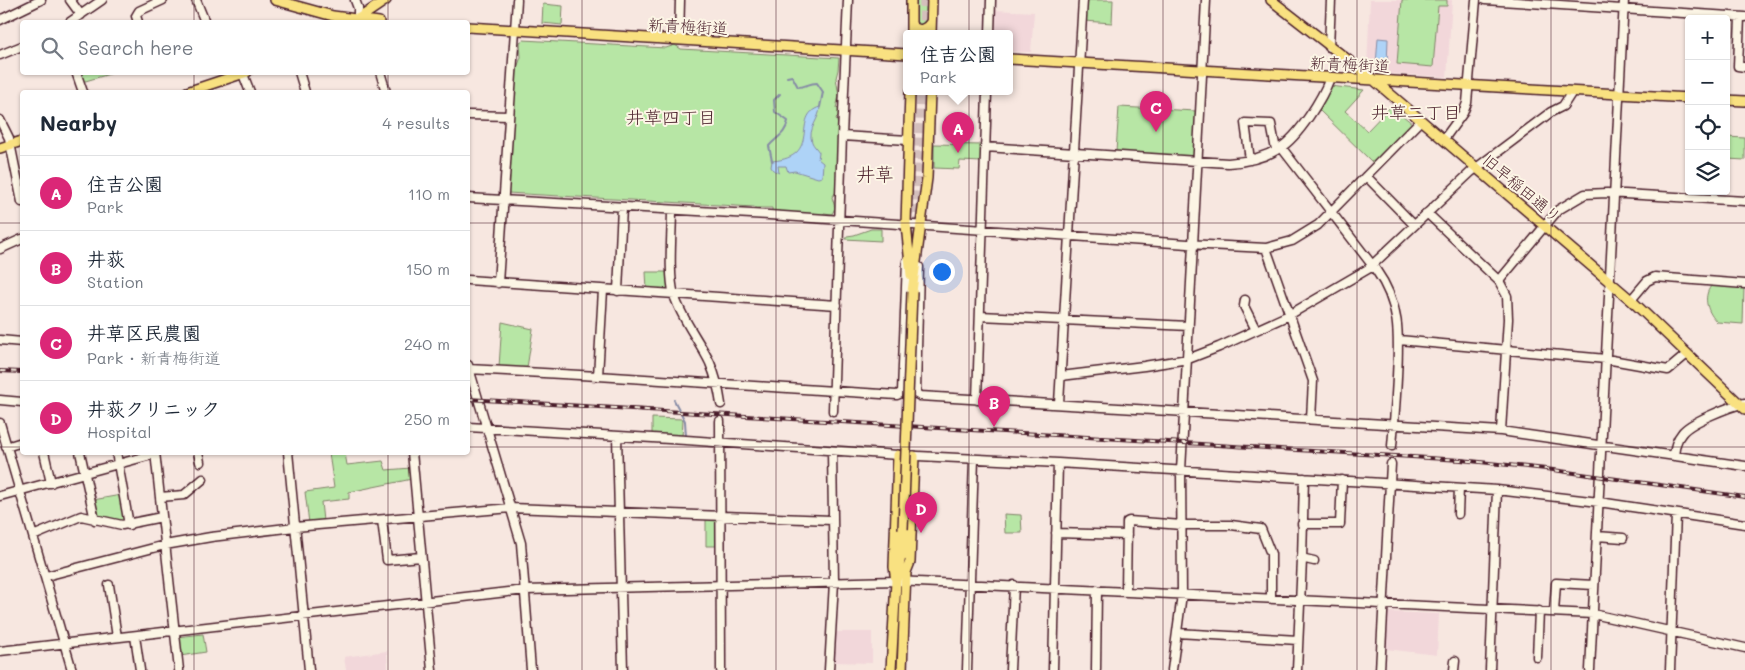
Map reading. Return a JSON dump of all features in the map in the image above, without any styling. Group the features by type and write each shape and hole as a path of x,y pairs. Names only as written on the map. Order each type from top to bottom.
{"main road":[{"path":"275,0 349,20"},
{"path":"360,20 386,0"},
{"path":"911,0 911,30"},
{"path":"931,30 932,0"},
{"name":"旧早稲田通り","path":"1271,0 1375,81 1444,139 1475,168 1610,282 1743,405"},
{"path":"319,12 326,20"},
{"path":"911,24 920,30 928,27 931,22"},
{"name":"新青梅街道","path":"470,27 903,54"},
{"name":"新青梅街道","path":"1013,59 1469,87 1685,98"},
{"path":"192,90 226,76"},
{"path":"910,95 906,224 912,292"},
{"path":"892,670 896,581 902,550 912,292 922,225 930,95"},
{"path":"1730,100 1745,101"},
{"path":"0,148 20,142"},
{"path":"907,198 915,203 924,199"},
{"path":"896,581 894,567 898,455"},
{"path":"902,670 906,581 907,568 910,562 914,456"},
{"path":"902,550 906,581"}],"street":[{"path":"0,20 41,0"},
{"path":"70,0 81,15"},
{"path":"73,20 102,0"},
{"path":"137,20 136,16 139,11 164,0"},
{"path":"196,0 204,20"},
{"path":"355,0 358,8 357,20"},
{"path":"498,282 517,0"},
{"path":"679,40 680,0"},
{"path":"833,411 848,0"},
{"path":"990,0 990,30"},
{"path":"1059,403 1083,0"},
{"path":"1172,670 1182,594 1184,412 1206,0"},
{"path":"1329,46 1331,0"},
{"path":"1444,139 1463,113 1467,103 1476,0"},
{"path":"1486,0 1742,17 1738,66 1745,67"},
{"path":"1590,670 1624,0"},
{"path":"0,55 20,47"},
{"path":"77,75 82,90"},
{"path":"246,75 249,90"},
{"path":"300,75 304,90"},
{"path":"381,75 385,90"},
{"path":"985,147 1198,162 1228,163 1250,160 1278,149 1302,125 1330,78"},
{"path":"1061,376 1188,359 1220,347 1289,315 1372,265 1475,168 1550,112 1562,106 1572,92"},
{"path":"977,400 987,95"},
{"path":"470,115 509,116"},
{"path":"0,120 10,138 20,192"},
{"path":"470,198 622,206 1266,248 1286,243 1318,225 1421,120"},
{"path":"1250,160 1245,123 1271,124 1278,149 1332,212 1384,281 1394,306 1399,340 1392,446"},
{"path":"842,136 908,140"},
{"path":"1366,176 1414,225"},
{"path":"1500,280 1558,210 1580,196 1592,193 1614,193 1745,201"},
{"path":"618,291 622,206"},
{"path":"672,210 671,273 674,294 684,318 709,362 718,383 722,404"},
{"path":"1427,213 1500,280 1506,291 1508,300 1501,431"},
{"path":"902,392 908,237"},
{"path":"916,392 920,237"},
{"path":"0,249 20,240"},
{"path":"1266,248 1313,381 1311,419"},
{"path":"1630,300 1647,281 1655,277 1745,284"},
{"path":"470,280 837,305"},
{"path":"598,376 603,290"},
{"path":"1245,300 1244,306 1256,330"},
{"path":"980,316 1189,326"},
{"path":"0,340 20,342"},
{"path":"1399,340 1606,359 1668,370 1686,354"},
{"path":"470,368 897,395 902,392 916,392 920,396 977,400 1059,403 1501,431 1745,466"},
{"path":"470,374 521,543 532,670"},
{"path":"0,400 20,402"},
{"path":"1674,456 1676,442 1688,427 1733,405 1743,405"},
{"path":"720,421 721,670"},
{"path":"0,423 72,670"},
{"path":"470,427 832,451 1497,490 1599,502 1745,524"},
{"path":"617,436 623,670"},
{"path":"6,447 20,443"},
{"path":"829,670 834,582 832,451"},
{"path":"45,455 51,483"},
{"path":"81,455 95,520"},
{"path":"116,455 129,524"},
{"path":"0,496 148,455"},
{"path":"155,455 179,670"},
{"path":"199,455 200,462"},
{"path":"288,455 309,670"},
{"path":"412,455 432,670"},
{"path":"967,670 974,459"},
{"path":"1053,670 1058,463"},
{"path":"1380,670 1391,464"},
{"path":"1297,670 1304,478"},
{"path":"160,497 184,495 203,479"},
{"path":"1302,524 1340,524 1342,480"},
{"path":"1458,514 1459,488"},
{"path":"1490,670 1497,490"},
{"path":"46,576 165,545 210,537 511,508 832,520"},
{"path":"1670,670 1676,514"},
{"path":"33,536 81,516 122,526 162,517"},
{"path":"382,520 386,560 421,557"},
{"path":"1126,591 1127,522 1221,525 1261,529 1271,554 1271,598"},
{"path":"1056,533 1126,535"},
{"path":"1597,536 1623,538"},
{"path":"1301,558 1314,560"},
{"path":"0,651 175,632 304,614 525,590 896,581 971,583 1593,614 1745,648"},
{"path":"1554,612 1556,583 1594,584"},
{"path":"109,584 117,638"},
{"path":"1010,670 1014,586"},
{"path":"1096,670 1097,590"},
{"path":"1537,657 1539,612"},
{"path":"1177,634 1298,640"},
{"path":"135,636 140,670"},
{"path":"1454,670 1455,661"}],"shaded area":[{"path":"1370,0 1452,0 1447,77 1374,73 1367,67"},
{"path":"994,10 1034,12 1031,52 1013,52 1013,30 993,30"},
{"path":"1387,613 1439,614 1437,655 1386,649"},
{"path":"834,632 872,632 872,663 833,662"},
{"path":"387,651 388,670 346,670 344,657"}],"green space":[{"path":"914,0 926,0 926,21 921,26 915,25"},
{"path":"1086,0 1113,0 1112,23 1084,21"},
{"path":"1402,0 1447,0 1447,6 1438,6 1433,67 1397,64"},
{"path":"543,4 563,6 562,25 542,23"},
{"path":"523,40 666,48 675,45 681,49 839,58 836,78 839,96 836,108 840,109 840,114 836,118 838,125 837,191 832,197 835,208 832,214 824,213 822,217 811,217 800,213 795,215 772,211 772,208 507,193 517,68 521,57 520,42"},
{"path":"79,75 106,75 82,82"},
{"path":"1330,86 1364,90 1345,111 1367,131 1391,106 1413,124 1374,164 1317,108"},
{"path":"1119,107 1196,111 1194,156 1191,158 1116,152"},
{"path":"1730,137 1745,138 1745,160 1730,159"},
{"path":"934,144 982,145 982,162 960,161 959,169 934,168"},
{"path":"871,229 881,229 881,241 845,239 847,236"},
{"path":"646,272 667,272 669,288 666,291 647,290"},
{"path":"1711,286 1744,288 1743,324 1717,322 1707,305 1707,295"},
{"path":"502,322 533,329 527,368 499,367"},
{"path":"652,418 683,419 682,437 652,436"},
{"path":"329,455 345,455 347,465 383,461 386,470 411,468 412,479 349,492 349,499 321,502 323,521 309,523 305,492 334,488"},
{"path":"121,495 126,520 115,521 97,518 93,500"},
{"path":"1004,514 1021,515 1022,533 1005,533"},
{"path":"715,518 718,523 718,546 706,546 706,519"},
{"path":"203,634 206,652 180,656 177,637"}],"water":[{"path":"1378,38 1388,39 1387,65 1376,65"},
{"path":"820,107 812,128 811,137 819,152 818,159 823,163 822,177 818,178 795,171 788,172 786,166 778,166 779,173 773,170 771,167 772,161 787,158 797,152 802,145 807,119 811,112"}],"waterway":[{"path":"787,77 792,76 798,87 817,83 823,92 820,107"},
{"path":"772,161 769,146 783,132 788,121 775,112 774,100 780,94"},
{"path":"674,400 685,421 686,437"}],"tunnel":[{"path":"923,30 924,0"},
{"path":"915,241 921,95"}],"railway":[{"path":"0,371 20,372"},
{"path":"470,399 1461,460 1546,469 1745,497"}],"place":[{"name":"井草区民農園","path":"1156,132"},
{"name":"住吉公園","path":"958,153"},
{"name":"井荻","path":"994,427"},
{"name":"井荻クリニック","path":"921,533"}],"district":[{"name":"井草二丁目","path":"1416,113"},
{"name":"井草四丁目","path":"671,118"},
{"name":"井草","path":"875,174"}]}
